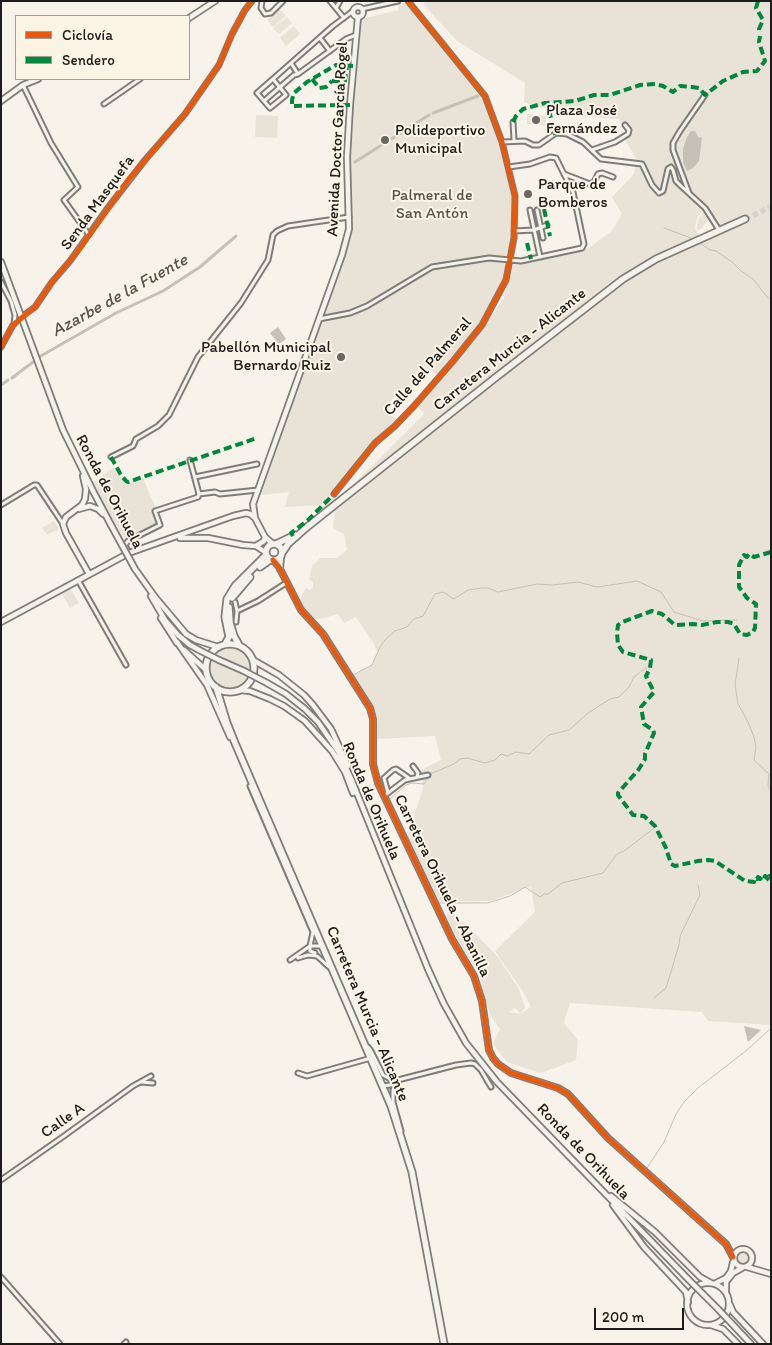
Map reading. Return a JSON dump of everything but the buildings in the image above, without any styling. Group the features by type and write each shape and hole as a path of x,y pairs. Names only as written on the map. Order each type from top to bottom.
{"highway":[{"name":"Carretera Murcia - Alicante","path":"282,555 288,544 307,527 495,378 624,279 656,259 745,219"},
{"name":"Carretera Murcia - Alicante","path":"275,544 284,541 307,527"},
{"path":"269,557 234,594 228,610 234,636 239,645 246,650 253,660 252,677 240,690 233,692 224,691 216,687 210,680 206,665 210,654 222,646 229,637 225,617 227,599 239,581 269,557 282,555 282,548 275,544 268,546 269,557"},
{"path":"222,646 239,645"},
{"name":"Carretera Murcia - Alicante","path":"216,687 233,742 372,1058 402,1137 417,1193 444,1344"},
{"path":"223,709 225,700 233,692"}],"main road":[{"path":"190,17 215,1"},
{"path":"359,6 362,14 354,15 353,11 359,6"},
{"name":"Avenida Doctor García Rogel","path":"275,544 265,537 255,518 253,504 342,255 349,229 347,156 358,16"},
{"path":"1,101 24,85 36,80"},
{"name":"Ronda de Orihuela","path":"1,262 57,414 80,465 106,517 162,615 173,630 190,645 286,694 305,709 329,737 345,766 428,969 455,1025 466,1043 497,1082 751,1344"},
{"path":"80,465 87,494 82,505 66,517 63,524 85,570 89,574"},
{"path":"1,622 129,553 239,515 253,504"},
{"path":"75,510 90,506 98,509 106,517"},
{"name":"Avenida Doctor García Rogel","path":"239,515 250,514 255,518"},
{"path":"207,526 204,533 208,538"},
{"path":"171,539 182,537 208,538 256,546 269,557"},
{"path":"256,546 264,541 265,537"},
{"name":"Carretera Orihuela - Abanilla","path":"281,571 282,555"},
{"name":"Carretera Orihuela - Abanilla","path":"269,557 281,571 301,610 323,634 370,708 374,719 373,764 378,783 386,795 452,939 474,976 482,1001 489,1050 498,1064 511,1073 548,1084 568,1094 608,1138 726,1244 740,1249"},
{"path":"83,564 90,569 99,568"},
{"path":"80,579 84,573 83,564"},
{"path":"135,569 161,606 186,634 196,640 222,646"},
{"path":"148,592 159,616 207,686 233,742"},
{"path":"177,642 206,670"},
{"path":"253,660 279,675 293,686 313,705 324,720 344,754 365,808 366,816"},
{"path":"240,690 260,694 284,706 305,721 327,745 345,772 376,847 381,854"},
{"path":"563,1149 612,1197 655,1232 700,1277 721,1287 726,1293"},
{"path":"580,1167 584,1174 617,1210 644,1248 686,1292 690,1314 704,1324 723,1329 738,1344"},
{"name":"Carretera Orihuela - Abanilla","path":"726,1244 733,1259"},
{"path":"688,1302 695,1288 706,1283 719,1283 726,1278 731,1271 736,1252 740,1249 748,1251 756,1264 771,1274"},
{"path":"752,1258 750,1264 733,1273 726,1282 726,1293 733,1312 763,1344"},
{"path":"733,1259 737,1266 763,1270"},
{"path":"710,1325 724,1318 729,1304"}],"street":[{"name":"Senda Masquefa","path":"24,315 35,307 52,282 90,235 129,179 185,114 219,65 232,34 252,1"},
{"path":"262,1 261,8 265,14 270,13 284,1"},
{"path":"330,1 344,18"},
{"path":"336,8 340,1"},
{"path":"359,6 398,1"},
{"name":"Calle del Palmeral","path":"334,494 375,443 414,406 482,325 506,280 510,261 514,231 515,196 502,142 486,96 408,1"},
{"path":"273,79 286,95 270,108 257,93 291,63 320,38 353,11"},
{"path":"264,101 294,75 346,39 356,35"},
{"path":"320,38 330,51"},
{"path":"291,63 298,74"},
{"path":"104,104 139,80"},
{"path":"24,85 51,143 78,187 64,200 90,235"},
{"path":"689,194 672,150 673,143 705,95"},
{"path":"513,122 514,140"},
{"path":"592,150 614,142 628,134 629,130 625,125"},
{"path":"502,142 514,140 539,145 556,133 564,133 579,139 598,158 605,161 615,160 642,164 652,185 659,193 663,191 668,171 671,167 674,170 676,181 705,208 719,230"},
{"path":"319,319 350,313 367,306 432,267 489,258 521,261 582,248 584,246 573,192 556,158 550,157 530,164 509,167"},
{"path":"564,174 572,175 590,184 594,182 598,174 602,173 613,177"},
{"path":"530,210 540,257"},
{"path":"538,210 543,238"},
{"path":"111,457 133,446 136,439 158,426 169,415 198,358 241,303 268,260 273,235 288,226 349,217"},
{"path":"514,231 534,230 547,225"},
{"path":"1,282 11,301 15,315 14,324"},
{"path":"1,347 18,320"},
{"path":"190,460 199,494"},
{"path":"195,477 257,464"},
{"path":"1,505 37,485 63,524"},
{"path":"129,553 125,545 128,541 160,525 155,511 198,497 199,494 258,490"},
{"path":"56,513 66,517"},
{"path":"80,579 126,664"},
{"path":"238,611 286,583"},
{"path":"235,602 238,611 236,622"},
{"path":"240,757 313,932 310,951 314,953"},
{"path":"413,766 418,773 417,777"},
{"path":"386,795 384,778 393,770 396,769 409,779"},
{"path":"386,795 402,782 428,775"},
{"path":"310,946 323,946 314,953 290,960 310,946"},
{"path":"308,955 317,956 324,961 340,986"},
{"path":"366,1046 371,1051 383,1075 394,1081 456,1064 471,1062 475,1064 492,1087"},
{"path":"298,1073 307,1076 372,1058"},
{"name":"Calle A","path":"1,1180 138,1082 151,1076"},
{"path":"383,1086 406,1079"},
{"path":"138,1082 147,1081 153,1083"},
{"path":"398,1083 393,1090 393,1102 401,1127 402,1137"},
{"path":"1,1277 60,1344"}],"green space":[{"path":"425,1 771,1 771,1025 708,1021 702,1012 570,1003 564,1023 578,1040 576,1060 541,1073 507,1062 493,1044 500,1029 491,1018 479,974 461,946 447,917 448,912 465,923 498,957 519,989 525,1008 520,1013 515,1008 509,1012 520,1014 531,1007 524,993 495,951 535,912 531,886 491,901 437,902 407,838 423,788 421,770 441,760 435,736 376,739 378,718 353,675 372,665 377,652 374,644 356,617 344,623 338,614 314,619 305,611 300,602 306,588 310,590 313,588 313,582 309,580 312,566 320,558 337,558 347,550 344,534 333,528 335,511 498,380 626,282 658,262 747,222 744,216 720,226 719,220 705,208 697,218 695,228 700,237 655,257 316,518 315,516 331,498 345,493 424,414 417,405 472,344 504,298 513,265 588,248 611,232 622,214 612,197 634,174 636,158 625,140 630,132 619,119 572,116 524,102 525,83 457,41 424,5"},
{"name":"Palmeral de San Antón","path":"406,2 484,96 504,154 513,196 512,238 505,279 480,325 451,363 438,376 431,370 404,400 397,394 383,409 397,421 376,441 321,505 285,507 289,492 261,495 343,256 351,227 350,108 361,19 399,10 398,4"},
{"path":"280,9 286,16 273,27 267,20"},
{"path":"287,17 292,23 279,34 273,28"},
{"path":"294,26 300,34 286,46 280,38"},
{"name":"Plaza José Fernández","path":"527,114 546,116 545,125 527,124"},
{"path":"256,115 278,116 277,138 255,137"},
{"path":"703,212 709,219 701,229 697,230 698,220"},
{"path":"115,467 125,484 143,478 156,509 153,510 158,523 124,538 91,483"},
{"path":"54,521 59,529 47,535 42,528"},
{"path":"70,588 79,603 70,608 61,593"},
{"path":"225,647 234,647 244,652 250,660 251,672 214,655"},
{"path":"211,659 249,677 239,687 229,689 221,687 214,682 210,675 209,665"},
{"path":"740,1251 746,1251 750,1258 746,1265 740,1265 736,1261 736,1255"}],"shaded area":[{"path":"691,131 695,131 698,137 702,138 699,161 693,168 687,171 683,162 683,149"},
{"path":"278,327 286,339 279,344 270,333"},
{"path":"744,1026 761,1030 748,1042"}],"waterway":[{"name":"Azarbe de la Fuente","path":"433,113 478,96"},
{"name":"Azarbe de la Fuente","path":"355,162 429,115"},
{"path":"664,228 691,238"},
{"name":"Azarbe de la Fuente","path":"39,357 116,313 163,291 200,267 236,236"},
{"path":"700,243 732,262 754,280 767,297 771,299"},
{"name":"Azarbe de la Fuente","path":"12,378 33,362"},
{"name":"Azarbe de la Fuente","path":"1,385 8,380"},
{"path":"353,675 372,665 385,640 395,631 407,627 414,619 423,616 435,594 443,592 454,599 468,590 482,588 498,592 537,584 552,585 578,582 597,587 637,581 661,592 674,612 703,621 737,620"},
{"path":"739,658 735,685 738,704 754,737 756,747 754,760 769,774 768,786 771,791"},
{"path":"390,799 406,785 412,783 424,784 430,774 454,764 460,759 467,758 485,763 495,760 501,754 507,756 516,752 529,754 549,735 569,730 588,713 610,699 619,697 629,687 634,677 647,667"},
{"path":"437,903 488,903 510,896 525,887 540,897 548,894 562,883 603,873 617,854 624,851 653,829"},
{"path":"654,998 666,988 680,936 700,895 698,885"},
{"path":"647,1168 664,1142 676,1114 684,1102 698,1088 747,1050 771,1028"}],"tunnel":[{"path":"745,219 771,207"}],"marked path":[{"path":"758,1 756,8 763,20 759,32"},
{"path":"513,122 523,109 545,103 575,101 594,95 610,95 640,85 655,84 673,92 680,86 699,88 705,95 723,81 743,72 757,71 765,61 759,42 760,36"},
{"path":"350,105 292,106 292,100 294,93 307,82 336,65 353,66"},
{"path":"332,81 345,81 347,66"},
{"path":"312,79 319,88 326,87 332,81"},
{"path":"549,110 555,135"},
{"path":"544,209 550,236"},
{"path":"527,243 531,259"},
{"path":"111,457 121,475 128,482 257,438"},
{"path":"293,536 291,533 307,521 334,494"},
{"path":"771,552 754,557 749,554 747,557 744,555 739,565 739,587 747,598 756,604 755,628 753,632 747,635 740,634 734,624 728,622 702,625 675,625 662,614 652,611 622,622 618,625 617,633 618,645 623,652 651,660 646,676 654,692 641,707 644,724 653,730 654,733 645,754 645,759 618,795 633,815 644,816 655,826 666,848 671,864 675,866 708,860 715,861 745,881 754,882 755,878 757,879 758,877 760,879 762,877 764,879 765,876 769,880 769,876 771,877"}],"cycle path":[{"path":"1,347 13,325 35,307 52,282 78,251 129,179 185,114 219,65 232,34 252,1"},
{"path":"334,494 375,443 414,406 482,325 506,280 514,238 515,196 502,142 485,96 408,1"},
{"path":"273,560 279,567 301,610 323,634 370,708 373,719 373,764 378,783 452,939 474,976 482,1001 489,1050 493,1058 511,1073 558,1088 568,1094 608,1138 726,1244 733,1257"}],"place":[{"name":"Plaza José Fernández","path":"536,120"},
{"name":"Polideportivo Municipal","path":"385,140"},
{"name":"Parque de Bomberos","path":"528,194"},
{"name":"Pabellón Municipal Bernardo Ruiz","path":"341,357"}]}
